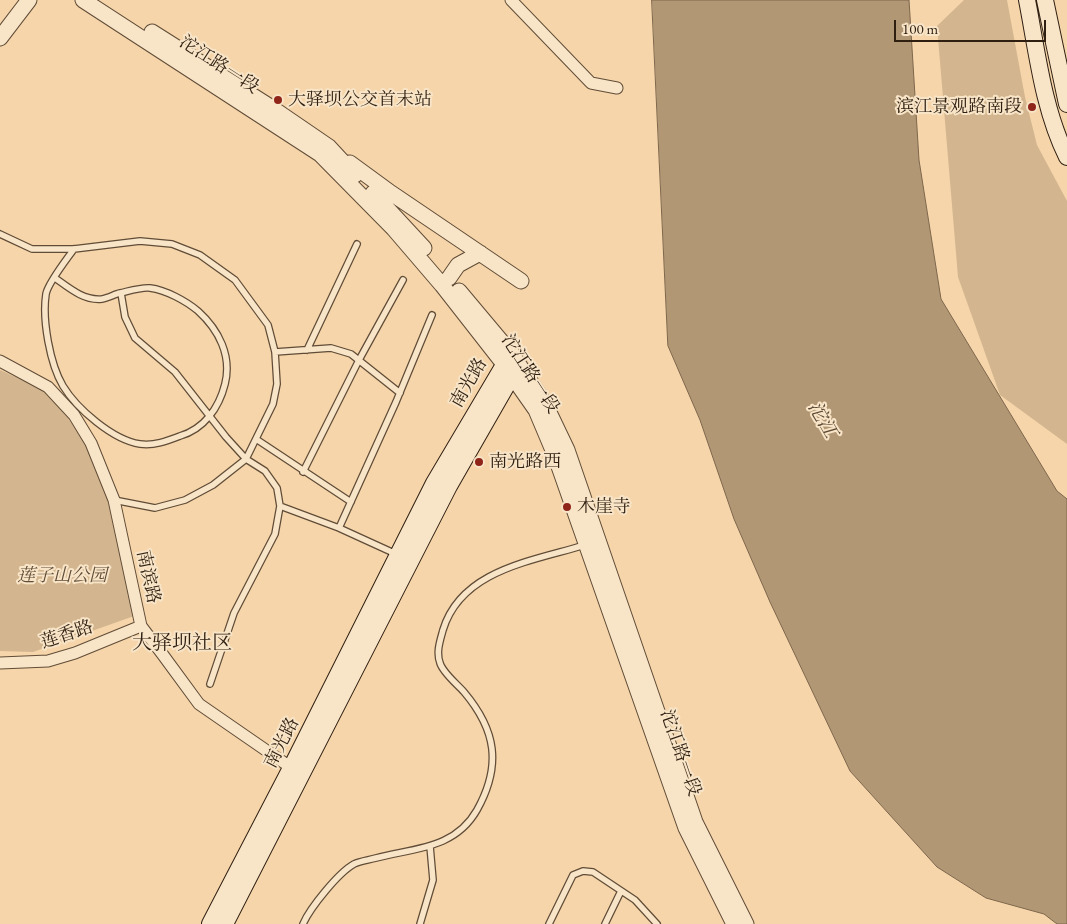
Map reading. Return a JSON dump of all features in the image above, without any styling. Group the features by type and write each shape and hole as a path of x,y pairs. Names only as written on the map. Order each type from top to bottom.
{"main road":[{"path":"1027,0 1052,116 1059,141 1067,156"},
{"path":"1045,0 1067,104"},
{"name":"南光路","path":"225,924 398,555 434,483 509,364"},
{"name":"南光路","path":"210,924 297,772 450,486 509,364"}],"street":[{"path":"0,22 18,0"},
{"path":"0,38 29,0"},
{"name":"沱江路一段","path":"83,0 324,150 545,404 567,450 594,543 686,828 734,924"},
{"name":"沱江路一段","path":"100,0 272,108 358,178 402,222 449,278 509,364 536,410 594,543 695,822 746,924"},
{"path":"511,0 590,82 617,88"},
{"path":"324,150 521,281"},
{"path":"449,278 458,265 480,253"},
{"name":"南滨路","path":"0,361 48,387 74,415 91,443 114,500 141,626 199,704 297,772"},
{"name":"莲香路","path":"0,663 48,661 76,653 141,626"}],"lane":[{"path":"0,234 32,249 74,249 140,241 172,244 200,255 235,280 268,326 275,352 277,384 273,404 246,459 213,485 185,500 155,508 114,500"},
{"path":"307,350 358,244"},
{"path":"55,278 78,295 102,299 149,287 169,294 197,311 220,337 229,369 224,389 211,416 197,428 184,435 157,444 141,444 124,440 96,422 64,386 52,359 47,330 46,293 55,278 74,249"},
{"path":"303,472 358,360 403,280"},
{"path":"121,293 125,317 135,338 175,372 246,459 265,471 277,488 280,506 275,534 234,614 210,684"},
{"path":"339,528 400,393 432,315"},
{"path":"275,352 331,348 351,354 400,393"},
{"path":"256,440 351,502"},
{"path":"280,506 339,528 398,555"},
{"path":"303,924 309,910 354,864 440,844 459,831 477,810 492,771 492,740 480,711 440,665 438,651 446,623 466,591 499,570 594,543"},
{"path":"420,924 433,880 430,846"},
{"path":"549,924 573,875 583,871 593,872 635,900 657,924"},
{"path":"605,924 621,890"}],"green space":[{"path":"964,0 1007,0 1025,97 1037,145 1067,201 1067,444 1000,395 958,277 937,26"},
{"name":"莲子山公园","path":"0,370 40,388 68,418 89,450 107,496 134,616 33,652 0,651"}],"water":[{"name":"沱江","path":"652,0 909,0 919,160 941,299 1057,491 1067,499 1067,924 1057,924 1044,914 986,898 937,867 850,771 770,602 734,519 700,420 668,346"}],"place":[{"name":"大驿坝公交首末站","path":"278,100"},
{"name":"滨江景观路南段","path":"1032,107"},
{"name":"南光路西","path":"479,462"},
{"name":"木崖寺","path":"567,507"}],"district":[{"name":"大驿坝社区","path":"182,644"}]}
